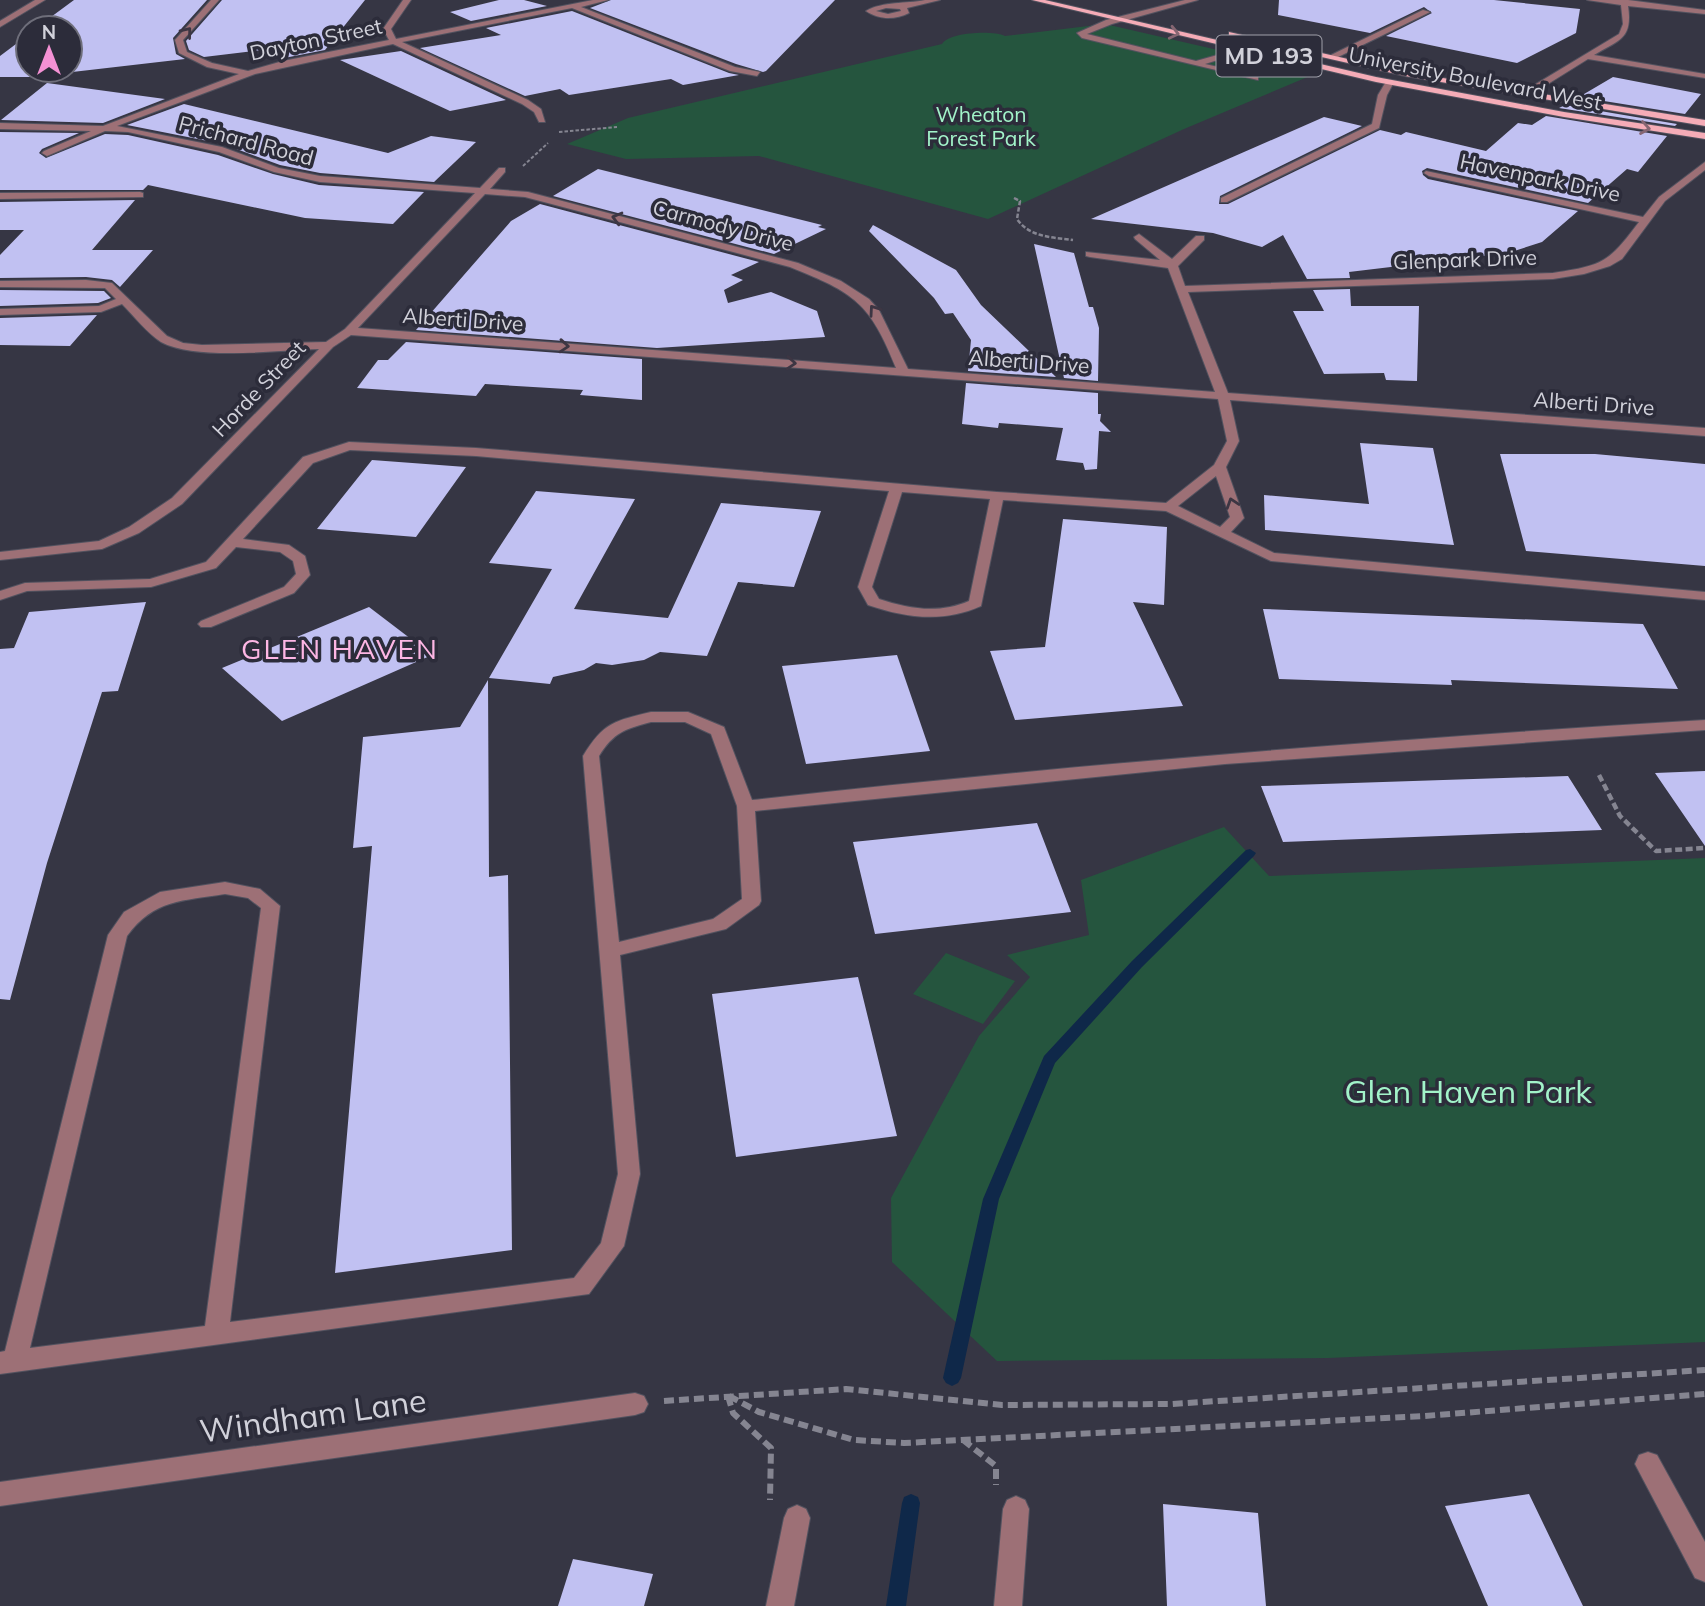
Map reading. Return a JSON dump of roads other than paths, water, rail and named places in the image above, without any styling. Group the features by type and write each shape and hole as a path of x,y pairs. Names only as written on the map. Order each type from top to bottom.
{"main road":[{"name":"University Boulevard West","path":"1036,0 1390,82 1530,110 1705,136"},
{"path":"1122,8 1169,19"},
{"name":"University Boulevard West","path":"1220,31 1405,74 1705,123"}],"street":[{"path":"0,26 20,10 41,0"},
{"path":"215,0 179,40 183,53 210,65 247,73"},
{"path":"407,0 387,29 393,41 525,102 537,111 542,120"},
{"name":"Dayton Street","path":"47,153 106,127 247,73 393,41 604,0"},
{"path":"902,8 936,0"},
{"path":"1194,0 1081,33 1255,78"},
{"path":"1591,0 1705,12"},
{"path":"1524,95 1622,35 1627,24 1624,2"},
{"path":"573,6 733,69 757,74"},
{"path":"1331,57 1426,12"},
{"path":"1196,64 1243,49"},
{"path":"1589,57 1705,76"},
{"path":"1224,200 1376,126 1381,116 1379,105 1382,93 1390,82"},
{"name":"Prichard Road","path":"0,126 106,127 164,136 222,150 277,170 320,179 484,190"},
{"name":"Glenpark Drive","path":"1183,289 1553,276 1580,272 1606,264 1618,257 1662,200 1705,166"},
{"name":"Horde Street","path":"0,556 102,545 134,530 177,501 329,345 349,331 502,170"},
{"name":"Havenpark Drive","path":"1429,173 1644,220"},
{"name":"Carmody Drive","path":"484,190 524,194 794,265 837,282 867,300 887,328 903,372"},
{"path":"0,196 140,195"},
{"path":"1139,237 1172,265 1223,396 1233,440 1219,467 1170,507"},
{"path":"1172,265 1200,238"},
{"path":"1090,254 1172,265"},
{"path":"0,284 86,282 108,285 163,338 180,346 202,349 329,345"},
{"path":"0,312 101,309 122,299"},
{"name":"Alberti Drive","path":"349,331 1705,432"},
{"path":"0,596 25,587 151,583 211,565 308,460 349,446 476,452 997,496 1170,507 1271,557 1705,596"},
{"path":"1219,467 1237,518 1221,534"},
{"path":"897,488 866,587 873,602 897,611 962,611 976,603 997,496"},
{"path":"206,624 289,590 303,575 300,559 284,548 232,542"},
{"path":"216,1335 271,906 253,893 225,888 160,898 131,917 118,935 7,1362 216,1335 581,1287 612,1246 629,1174 591,756 601,740 617,726 651,717 688,717 718,731 746,806 752,901 719,924 610,951"},
{"path":"746,806 989,778 1515,736 1705,725"},
{"name":"Windham Lane","path":"0,1494 635,1404"},
{"path":"1648,1464 1705,1569"},
{"path":"1008,1606 1016,1509"},
{"path":"780,1606 797,1518"}],"waterway":[{"path":"952,1378 991,1199 1049,1060 1137,964 1250,853"},
{"path":"896,1606 911,1503"}],"district":[{"name":"GLEN HAVEN","path":"340,649"}],"park label":[{"name":"Wheaton Forest Park","path":"981,127"},
{"name":"Glen Haven Park","path":"1468,1092"}]}
